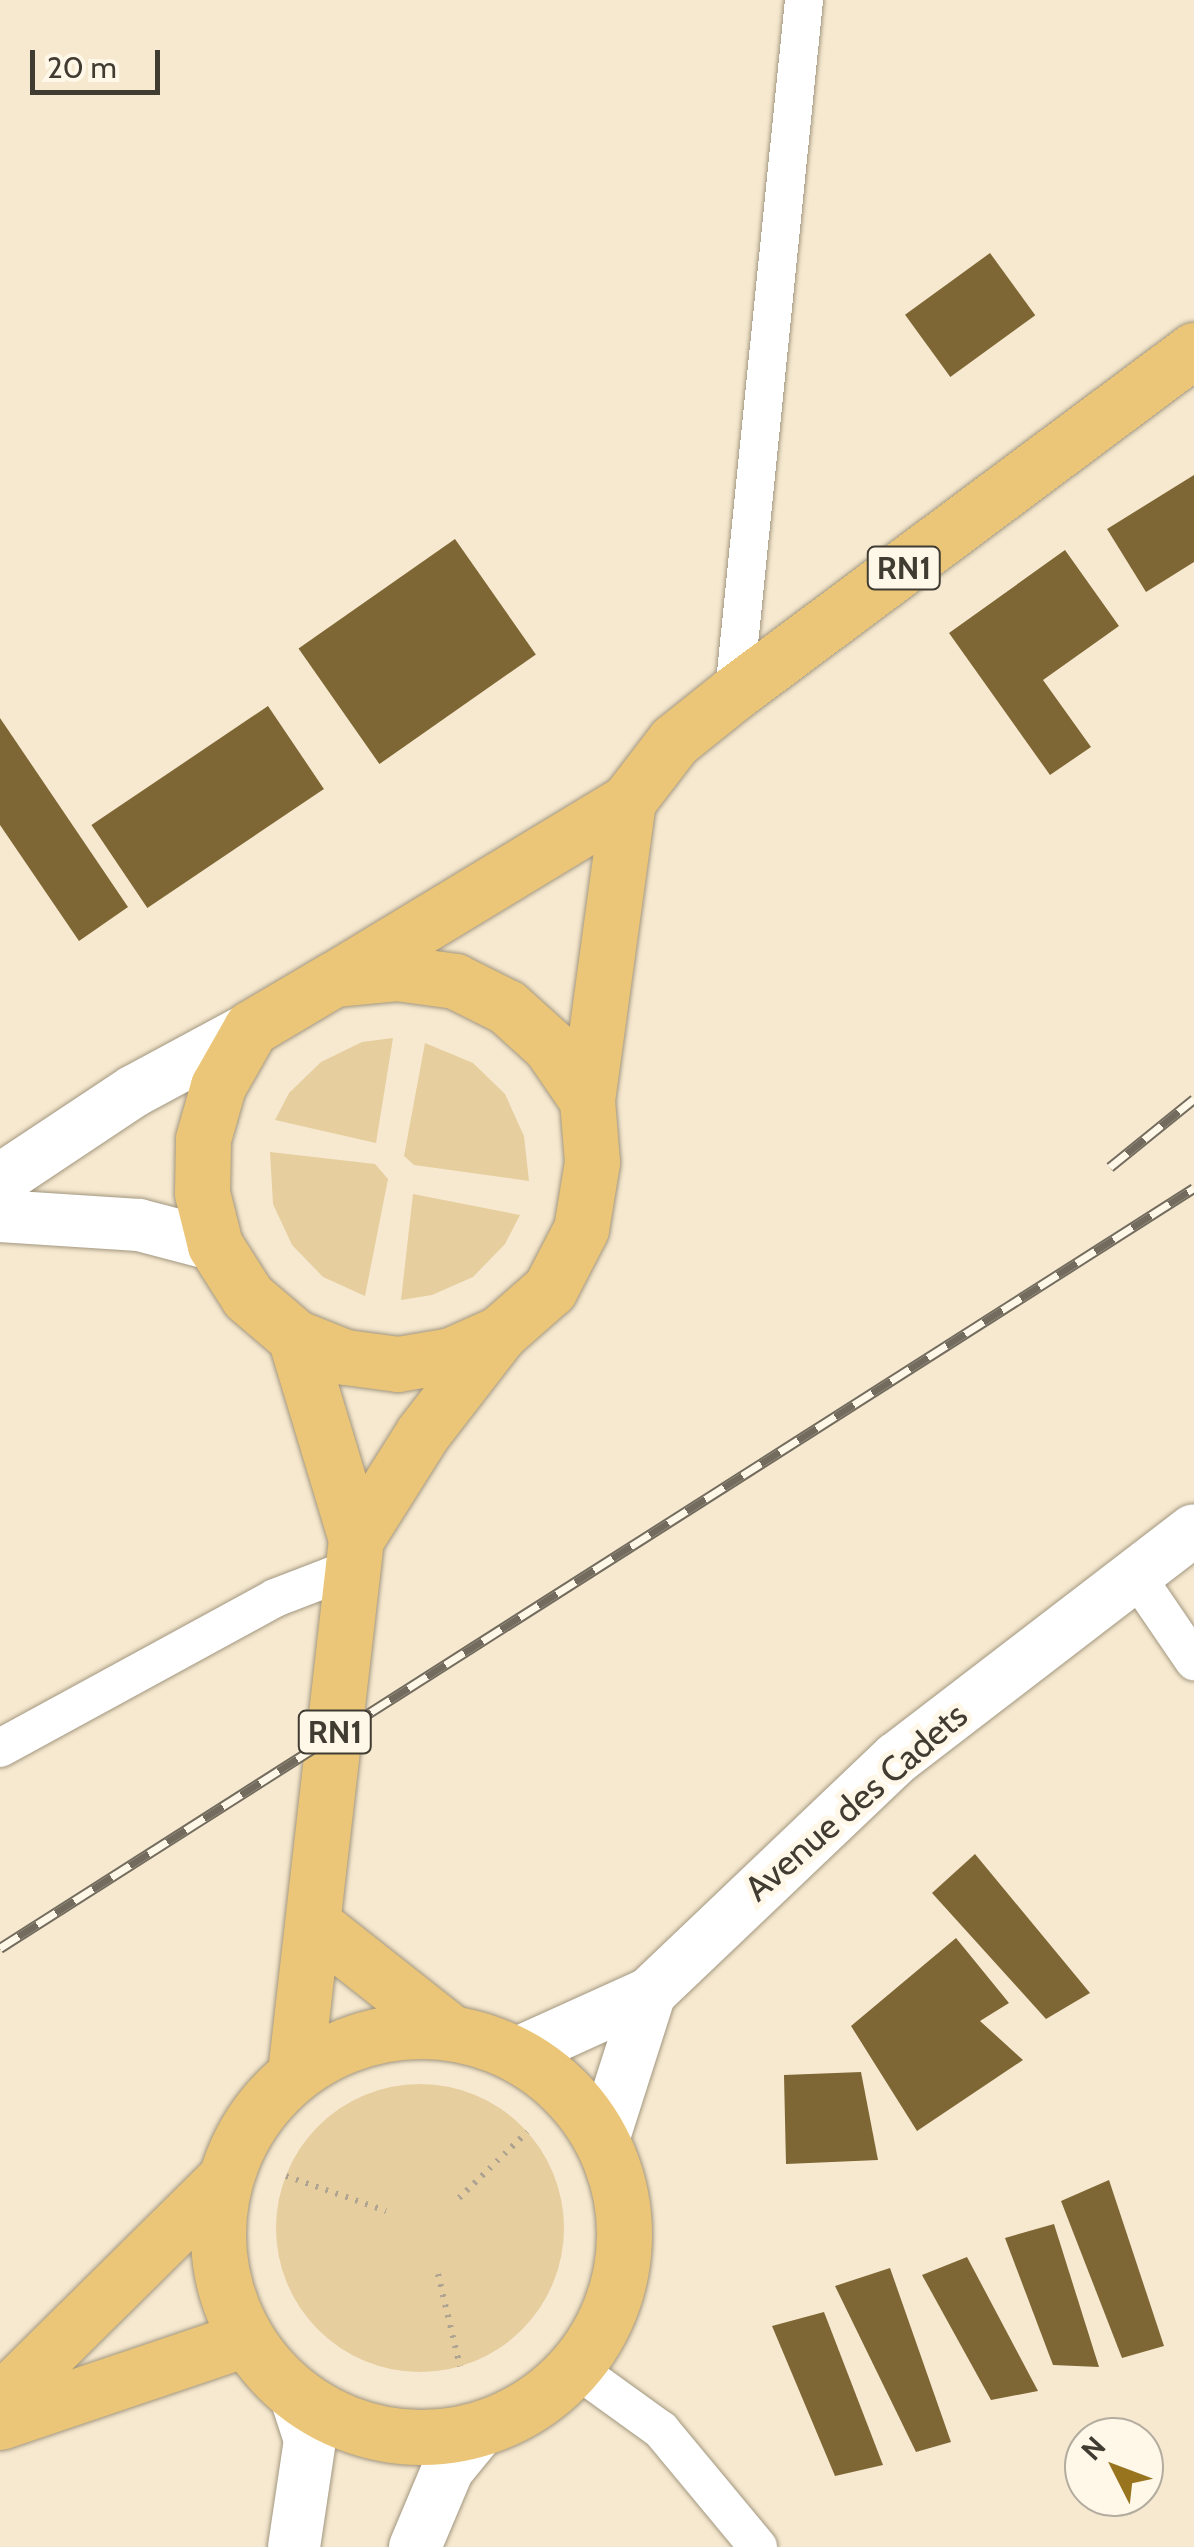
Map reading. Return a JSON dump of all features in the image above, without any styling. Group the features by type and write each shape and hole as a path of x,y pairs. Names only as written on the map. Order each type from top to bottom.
{"highway":[{"name":"RN1","path":"334,979 628,801 674,741 734,693 1194,350"},
{"name":"RN1","path":"588,1100 628,801"},
{"path":"397,972 455,981 507,1006 550,1046 588,1100 592,1162 581,1229 550,1288 500,1333 451,1355 398,1364 345,1357 296,1337 248,1298 216,1246 202,1193 203,1138 218,1086 251,1028 334,979 397,972"},
{"name":"RN1","path":"354,1554 422,1434 500,1333"},
{"name":"RN1","path":"295,2073 316,1926 354,1554 296,1337"},
{"path":"316,1926 449,2031"},
{"path":"0,2401 224,2179 264,2103 295,2073 342,2045 395,2031 449,2031 518,2054 567,2090 603,2140 622,2197 624,2258 608,2316 575,2368 532,2406 480,2430 384,2436 296,2397 245,2340 223,2289 216,2234 224,2179"},
{"path":"0,2422 245,2340"}],"street":[{"path":"734,693 804,0"},
{"path":"0,1180 134,1091 251,1028"},
{"path":"0,1216 124,1223 216,1246"},
{"name":"Avenue des Cadets","path":"603,2140 650,1993 896,1758 1134,1572 1194,1530"},
{"path":"0,1748 354,1554"},
{"path":"1134,1572 1194,1660"},
{"path":"518,2054 650,1993"},
{"path":"575,2368 661,2430 758,2547"},
{"path":"294,2547 310,2440 296,2397"},
{"path":"415,2547 448,2470 480,2430"}],"path":[{"path":"459,2198 527,2132"},
{"path":"286,2176 386,2211"},
{"path":"438,2274 460,2366"}],"shaded area":[{"path":"393,1038 376,1143 275,1120 289,1093 321,1062 362,1042"},
{"path":"425,1043 473,1063 505,1094 524,1136 529,1181 414,1165 404,1156"},
{"path":"270,1152 375,1164 388,1179 365,1296 323,1277 292,1245 273,1204"},
{"path":"413,1194 520,1215 505,1244 473,1277 432,1295 401,1300"},
{"path":"420,2084 475,2095 522,2126 553,2173 564,2228 553,2283 522,2330 475,2361 420,2372 365,2361 318,2330 287,2283 276,2228 287,2173 318,2126 365,2095"}],"building":[{"path":"990,253 1035,315 950,377 905,315"},
{"path":"1194,475 1194,562 1146,592 1107,529"},
{"path":"455,539 536,655 379,764 299,649"},
{"path":"1065,550 1119,626 1043,680 1091,747 1050,775 949,633"},
{"path":"268,706 324,789 147,908 91,825"},
{"path":"0,718 128,907 79,941 0,825"},
{"path":"975,1854 1090,1993 1046,2019 932,1893"},
{"path":"956,1938 1009,2003 980,2021 1023,2060 917,2131 851,2026"},
{"path":"861,2072 878,2160 786,2164 784,2075"},
{"path":"1109,2180 1164,2346 1122,2358 1061,2201"},
{"path":"1054,2224 1099,2367 1053,2365 1005,2238"},
{"path":"967,2257 1038,2391 991,2400 922,2275"},
{"path":"890,2268 951,2442 916,2452 835,2286"},
{"path":"824,2312 883,2465 835,2476 772,2326"}],"railway":[{"path":"1110,1167 1194,1099"},
{"path":"0,1948 1194,1188"}]}
